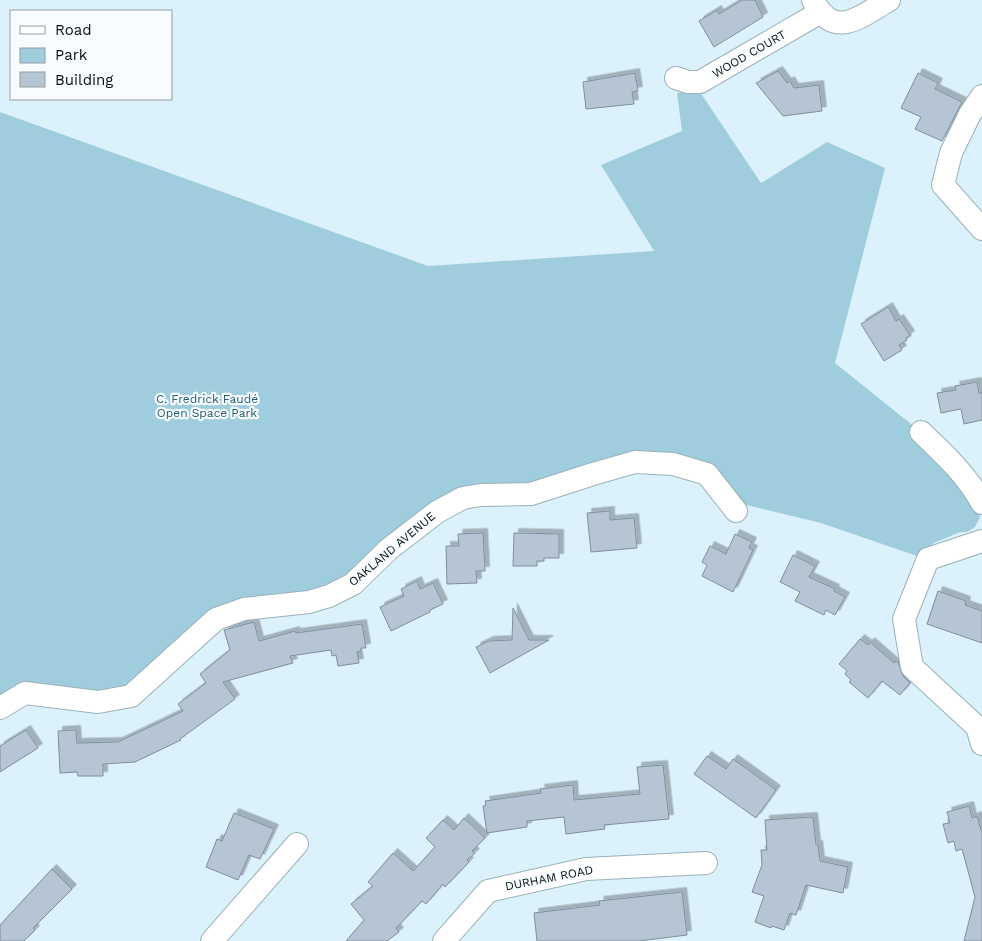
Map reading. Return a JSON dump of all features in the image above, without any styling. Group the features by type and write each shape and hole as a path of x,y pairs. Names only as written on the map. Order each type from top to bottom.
{"street":[{"path":"816,6 834,23 842,23 852,20 889,0"},
{"name":"WOOD COURT","path":"676,78 688,82 700,82 816,6"},
{"path":"982,96 970,114 951,153 943,185 982,229"},
{"path":"921,432 956,465 975,490 982,504"},
{"name":"OAKLAND AVENUE","path":"0,708 25,694 98,702 132,696 216,619 244,609 309,602 329,596 353,584 389,550 437,512 463,498 481,495 531,494 635,462 673,464 707,474 736,511"},
{"path":"982,540 928,559 904,619 912,667 977,727 982,744"},
{"path":"212,941 297,844"},
{"name":"DURHAM ROAD","path":"444,941 488,891 586,869 706,863"}],"green space":[{"name":"C. Fredrick Faudé Open Space Park","path":"698,89 761,183 827,142 885,168 835,363 921,432 975,490 980,517 975,527 967,532 960,532 934,543 917,556 821,523 726,500 673,464 463,498 353,584 244,609 131,696 25,693 0,708 0,112 428,266 654,251 601,165 682,131 677,93"}],"building":[{"path":"742,0 755,0 763,17 714,47 699,21 717,10 719,14"},
{"path":"778,71 787,83 790,81 794,88 819,85 822,111 783,116 756,83"},
{"path":"635,73 638,91 632,92 634,104 586,109 583,82"},
{"path":"918,73 938,83 935,89 962,102 942,141 915,129 921,117 901,108"},
{"path":"888,307 896,321 899,319 910,335 906,338 907,340 899,345 902,350 884,361 861,324"},
{"path":"977,382 979,393 982,393 982,420 964,424 961,409 941,413 937,393 956,390 955,386"},
{"path":"610,511 610,520 634,518 637,548 591,552 587,513"},
{"path":"483,533 485,571 476,571 477,583 447,584 446,546 459,546 458,534"},
{"path":"514,533 559,534 559,558 544,558 544,561 537,561 537,566 513,566"},
{"path":"735,534 752,542 749,548 753,550 733,592 702,576 707,565 702,562 710,546 726,554"},
{"path":"793,555 815,566 809,577 835,589 834,591 845,597 835,615 826,610 824,615 795,601 800,592 780,582"},
{"path":"417,581 420,589 433,583 443,604 391,631 380,607 404,596 401,589"},
{"path":"938,591 966,601 965,605 982,611 982,643 927,624"},
{"path":"513,608 529,640 549,640 490,673 476,647 489,641 512,640"},
{"path":"254,622 259,641 295,631 296,633 362,624 366,648 361,648 361,651 357,652 359,663 338,666 336,655 332,656 331,650 290,656 293,663 223,682 235,699 181,740 135,762 103,764 103,776 78,776 77,772 60,773 58,731 76,730 77,743 118,742 183,711 178,704 206,683 200,674 230,650 224,630"},
{"path":"860,639 868,645 870,642 894,663 898,662 903,676 910,683 900,695 882,681 868,698 849,682 851,680 845,674 847,671 839,664"},
{"path":"26,730 38,748 0,772 0,746"},
{"path":"707,756 726,769 733,759 776,790 756,818 694,774"},
{"path":"663,765 669,819 604,825 605,829 566,834 564,817 527,821 527,827 487,833 483,806 486,805 485,801 541,793 540,789 573,785 574,800 640,794 637,767"},
{"path":"969,806 972,818 977,816 982,833 982,941 964,941 975,897 962,849 956,851 954,841 948,843 943,824 950,823 947,812"},
{"path":"234,813 274,829 260,859 249,855 238,880 206,867 217,839 222,841"},
{"path":"813,817 820,861 848,867 843,893 806,885 796,915 790,913 784,930 772,926 771,928 755,922 764,896 752,892 762,865 761,850 767,850 765,820"},
{"path":"464,818 485,838 472,851 475,853 467,860 469,862 445,887 443,884 426,904 422,901 396,928 399,932 387,941 346,941 364,920 351,904 373,886 368,882 393,853 413,871 435,847 426,838 443,820 454,830"},
{"path":"52,869 72,889 33,928 35,930 24,941 0,941 0,925"},
{"path":"682,892 687,935 639,941 537,941 534,913 600,905 599,901"}]}
